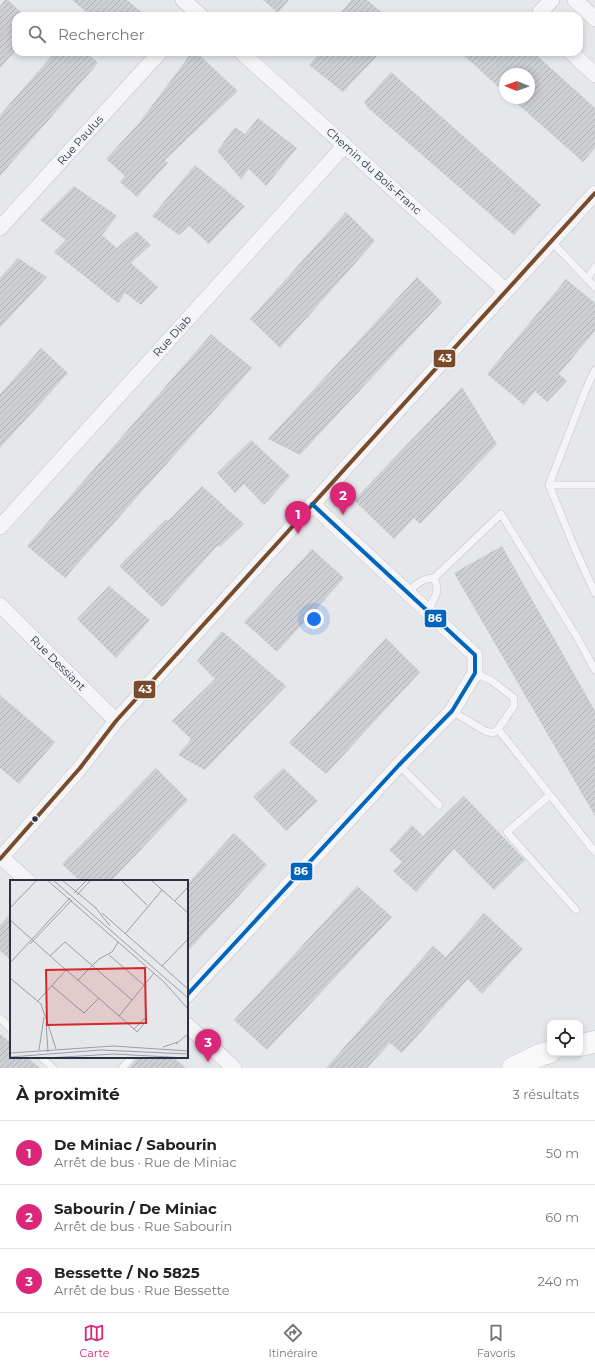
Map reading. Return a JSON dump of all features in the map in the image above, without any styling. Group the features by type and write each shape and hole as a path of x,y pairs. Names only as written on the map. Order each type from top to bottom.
{"main road":[{"path":"583,1044 595,1042"},
{"path":"513,1068 547,1053"}],"street":[{"path":"183,0 193,12"},
{"path":"540,12 552,0"},
{"path":"575,0 595,19"},
{"name":"Rue Paulus","path":"0,228 156,56"},
{"name":"Chemin du Bois-Franc","path":"245,56 506,291"},
{"path":"575,56 595,74"},
{"name":"Rue Diab","path":"0,527 345,145"},
{"path":"27,880 1,858 80,768 116,721 595,192"},
{"path":"188,994 399,765 452,711 475,673 475,654 312,504"},
{"name":"Rue Dessiant","path":"0,606 116,721"},
{"path":"188,1026 234,1068"}],"lane":[{"path":"551,242 595,287"},
{"path":"587,279 595,267"},
{"path":"595,370 586,389 549,485 595,593"},
{"path":"549,485 595,484"},
{"path":"407,592 420,581 427,578 434,578 501,514 577,637 594,668"},
{"path":"427,611 437,594 438,585 434,578"},
{"path":"452,711 484,731 493,733 498,729 514,706 514,698 492,681 475,673"},
{"path":"498,729 595,852"},
{"path":"399,765 440,805"},
{"path":"550,795 507,832 576,910"},
{"path":"0,1018 10,1028"},
{"path":"42,1058 53,1068"},
{"path":"122,1068 131,1058"}],"building":[{"path":"5,0 8,0 21,12 12,12 12,54 0,68 0,6"},
{"path":"72,0 127,0 141,12 86,12"},
{"path":"263,0 289,0 279,12 277,12"},
{"path":"351,0 367,0 381,12 341,12"},
{"path":"52,56 90,56 98,63 0,176 0,115"},
{"path":"189,56 200,56 238,91 165,160 168,163 137,197 120,182 125,176 106,159 139,123"},
{"path":"317,56 377,56 343,92 309,65"},
{"path":"464,56 537,56 595,108 595,148 583,162 518,104 535,104 535,68 499,68 499,88"},
{"path":"391,72 541,205 514,235 368,108 364,102"},
{"path":"258,118 297,148 266,186 249,169 241,179 217,151 235,127 245,134"},
{"path":"195,165 245,206 209,244 189,226 179,235 152,216"},
{"path":"74,186 117,216 102,235 117,248 136,231 151,245 131,263 158,287 141,305 125,293 118,303 54,252 66,240 40,220"},
{"path":"346,212 375,241 280,348 250,319"},
{"path":"18,258 47,277 0,328 0,278"},
{"path":"417,277 442,302 300,455 268,439"},
{"path":"566,279 595,303 595,331 559,374 567,381 547,402 535,391 524,405 487,374"},
{"path":"211,334 252,368 65,578 27,546"},
{"path":"41,348 68,373 0,448 0,394"},
{"path":"462,387 497,444 420,524 414,518 394,539 354,500"},
{"path":"251,440 290,476 264,505 244,484 235,493 217,473"},
{"path":"202,486 244,524 220,547 218,545 162,607 119,566 166,519 168,521"},
{"path":"502,546 595,711 595,816 454,573"},
{"path":"312,549 344,578 277,652 244,622"},
{"path":"109,586 150,620 116,658 77,619"},
{"path":"222,631 286,686 205,770 178,755 191,739 172,721 215,679 197,661"},
{"path":"386,638 420,672 326,774 289,743"},
{"path":"0,695 55,742 19,784 0,768"},
{"path":"156,768 188,800 112,880 79,880 62,864"},
{"path":"283,768 318,801 286,831 253,797"},
{"path":"464,796 525,860 494,890 454,849 416,892 393,871 402,862 389,850 412,825 423,836"},
{"path":"234,833 267,865 188,951 188,883"},
{"path":"357,886 392,917 267,1050 234,1020"},
{"path":"484,913 523,949 482,994 468,979 402,1053 390,1043 367,1068 326,1068 433,946 446,957"},
{"path":"10,914 10,959 0,951 0,925"},
{"path":"0,1034 10,1042 10,1058 28,1058 40,1068 0,1068"},
{"path":"137,1058 174,1058 186,1068 129,1068"}],"transit line":[{"name":"43","path":"0,859 80,768 116,721 595,193"},
{"name":"86","path":"188,994 399,765 452,711 475,673 475,655 312,504"}],"place":[{"name":"Sabourin / De Miniac","path":"343,515"},
{"name":"De Miniac / Sabourin","path":"298,534"},
{"name":"Bessette / No 5825","path":"208,1062"}]}
